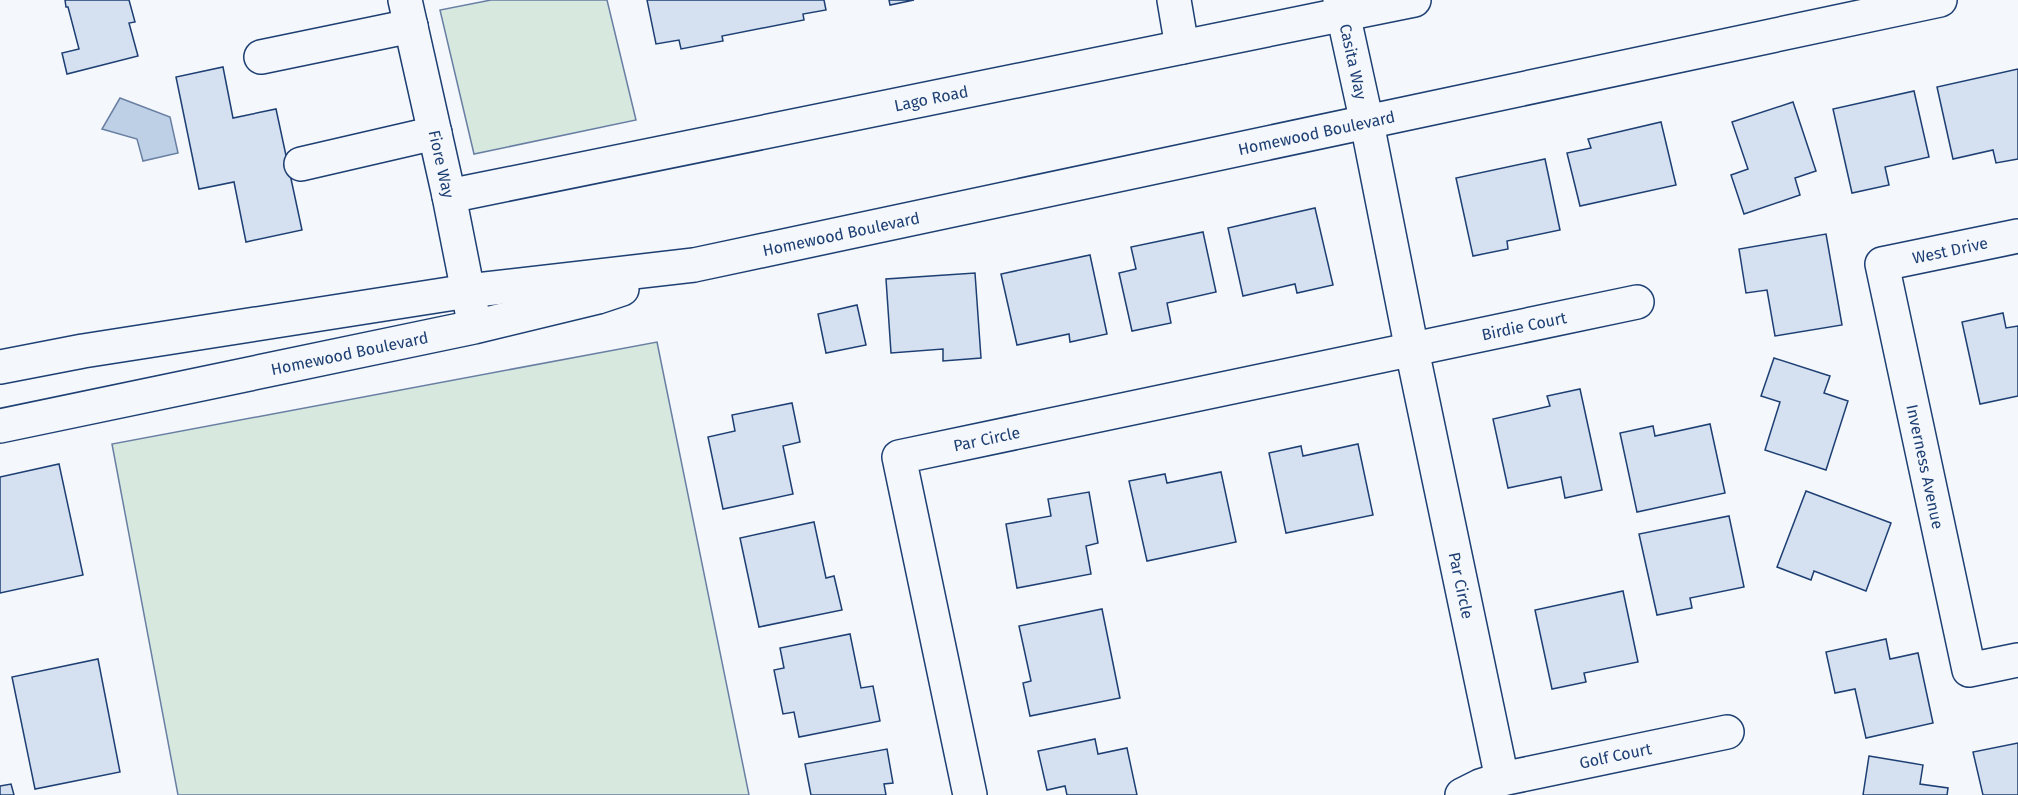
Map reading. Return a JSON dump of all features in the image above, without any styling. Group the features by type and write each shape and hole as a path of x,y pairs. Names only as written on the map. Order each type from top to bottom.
{"street":[{"path":"1174,0 1182,47"},
{"name":"Lago Road","path":"449,196 1182,47 1341,7 1414,0"},
{"name":"Homewood Boulevard","path":"0,367 83,351 468,291 694,265 1940,0"},
{"name":"Casita Way","path":"1341,7 1367,123"},
{"path":"261,57 408,13"},
{"name":"Fiore Way","path":"408,13 449,196 474,327"},
{"name":"Par Circle","path":"1367,123 1502,779"},
{"path":"301,164 435,133"},
{"name":"West Drive","path":"1882,264 2018,236"},
{"name":"Inverness Avenue","path":"1882,264 1969,670 2018,660"},
{"name":"Homewood Boulevard","path":"0,426 474,327 598,297 694,265"},
{"name":"Birdie Court","path":"1412,350 1637,303"},
{"name":"Par Circle","path":"970,795 899,457 1412,350"},
{"name":"Golf Court","path":"1502,779 1727,732"},
{"path":"1462,795 1502,779"}],"shaded area":[{"path":"491,0 607,0 636,120 474,154 440,10"},
{"path":"657,342 749,795 178,795 112,444"}],"water":[{"path":"120,98 170,117 178,153 143,161 137,139 102,129"}],"building":[{"path":"65,0 129,0 135,22 129,23 138,56 67,74 62,53 79,49"},
{"path":"647,0 824,0 826,10 803,14 804,20 722,36 723,41 681,49 679,40 656,44"},
{"path":"889,0 914,0 890,5"},
{"path":"223,67 233,118 276,109 302,230 246,242 234,182 199,189 176,77"},
{"path":"2018,69 2018,159 1996,163 1993,150 1953,159 1937,87"},
{"path":"1914,91 1929,157 1885,167 1889,185 1852,193 1833,109"},
{"path":"1793,102 1816,171 1795,178 1800,195 1744,214 1731,175 1748,169 1732,122"},
{"path":"1661,122 1676,185 1580,206 1567,153 1591,148 1588,139"},
{"path":"1545,159 1560,230 1507,241 1508,249 1473,256 1456,178"},
{"path":"1315,208 1333,285 1297,293 1295,284 1243,296 1228,228"},
{"path":"1203,232 1216,292 1167,303 1171,323 1132,331 1119,273 1136,269 1131,247"},
{"path":"1826,234 1842,325 1775,336 1767,290 1746,293 1739,249"},
{"path":"1090,255 1107,334 1070,342 1069,334 1017,345 1001,274"},
{"path":"975,273 981,358 943,361 943,349 891,353 886,279"},
{"path":"857,305 866,345 826,353 818,314"},
{"path":"2003,313 2006,328 2018,326 2018,396 1980,404 1962,322"},
{"path":"1774,358 1830,376 1824,393 1848,401 1826,470 1765,450 1780,402 1761,396"},
{"path":"1580,389 1602,490 1565,498 1561,477 1508,488 1493,419 1550,406 1547,396"},
{"path":"792,403 800,442 783,446 793,494 723,509 708,437 735,431 732,415"},
{"path":"1710,424 1725,493 1637,512 1620,433 1653,426 1655,436"},
{"path":"1358,444 1373,515 1286,533 1269,453 1301,446 1303,456"},
{"path":"59,464 83,575 0,593 0,477"},
{"path":"1221,472 1236,542 1147,561 1129,481 1165,474 1167,483"},
{"path":"1806,491 1891,523 1866,591 1814,571 1811,580 1777,567"},
{"path":"1089,492 1098,543 1086,546 1091,574 1017,588 1006,524 1051,516 1048,499"},
{"path":"1729,516 1744,587 1690,598 1692,608 1657,615 1639,534"},
{"path":"814,522 826,578 834,576 842,610 759,627 740,538"},
{"path":"1623,591 1638,662 1584,673 1586,682 1552,689 1535,610"},
{"path":"1102,609 1120,698 1030,716 1023,683 1031,681 1019,626"},
{"path":"850,634 861,688 873,686 880,721 799,737 794,712 783,714 774,670 784,668 780,648"},
{"path":"1886,639 1890,659 1918,653 1933,723 1866,738 1855,689 1835,693 1826,652"},
{"path":"98,659 120,772 35,789 12,677"},
{"path":"1095,739 1098,754 1127,748 1137,795 1067,795 1065,786 1047,790 1038,751"},
{"path":"2018,743 2018,795 1983,795 1973,752"},
{"path":"887,749 893,783 884,784 886,795 811,795 805,764"},
{"path":"1869,756 1923,765 1920,784 1948,788 1947,795 1863,795"},
{"path":"11,784 14,795 0,795 0,786"}]}
